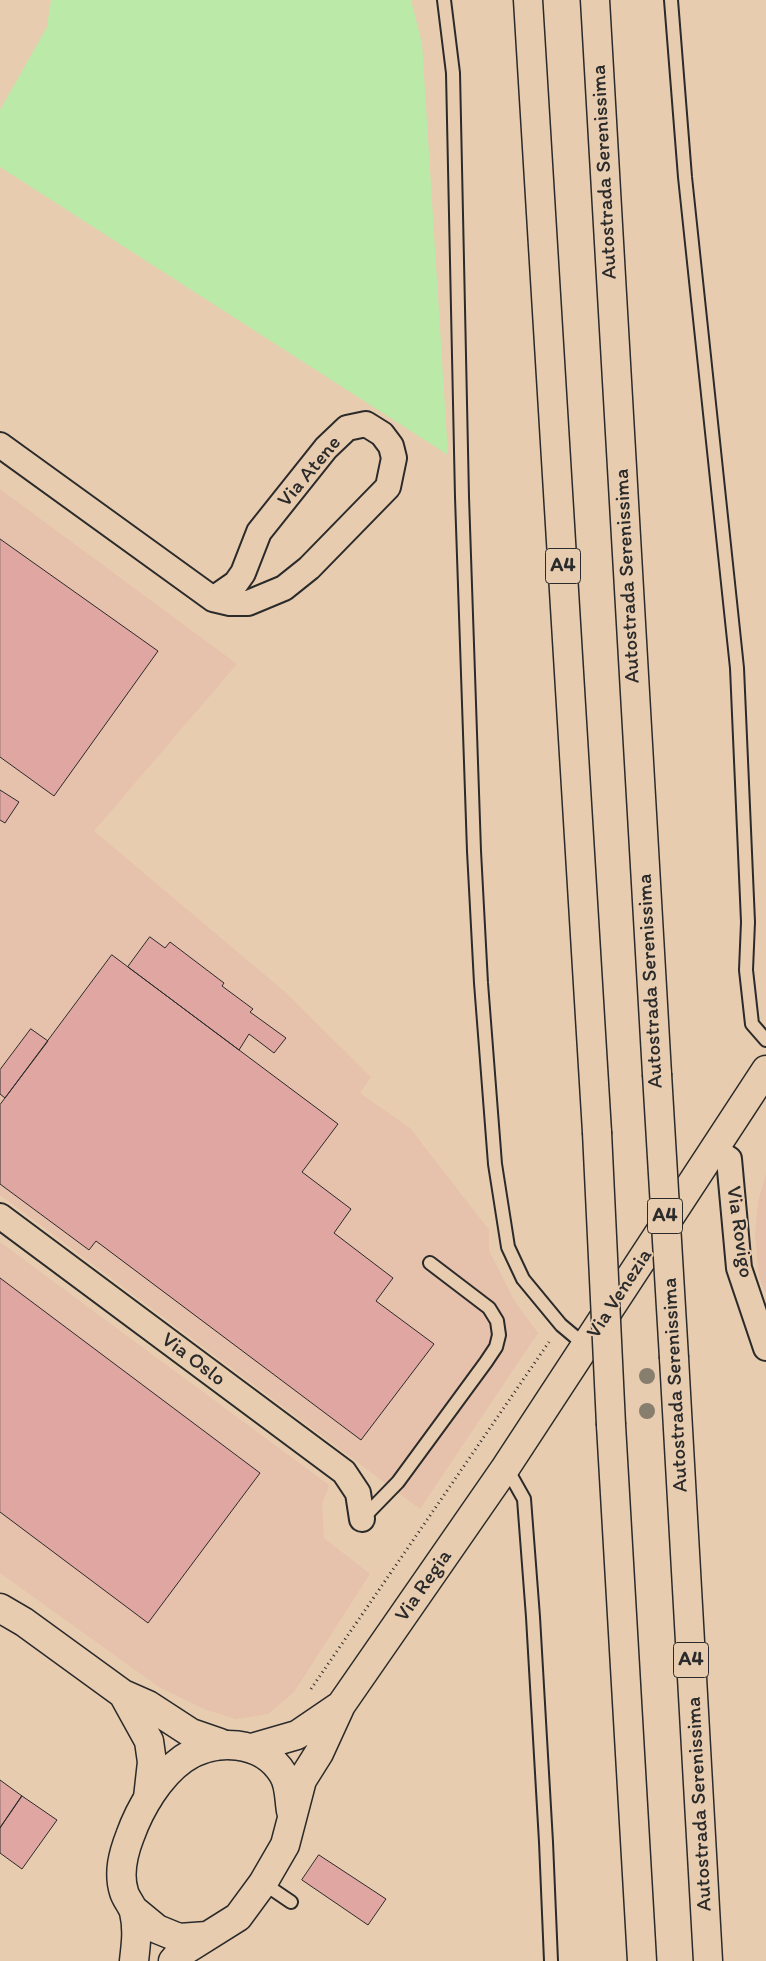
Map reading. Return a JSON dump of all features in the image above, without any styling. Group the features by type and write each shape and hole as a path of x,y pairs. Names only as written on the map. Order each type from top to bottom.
{"main road":[{"name":"A4","path":"528,0 597,1132 611,1425 642,1961"},
{"name":"Autostrada Serenissima","path":"595,0 708,1961"},
{"name":"Via Venezia","path":"506,1467 766,1070"},
{"name":"Via Regia","path":"173,1961 179,1954 238,1917 263,1883 285,1845 302,1780 319,1752 342,1704 506,1467"},
{"path":"0,1608 24,1622 123,1694 148,1705 191,1733 220,1743"},
{"path":"123,1694 149,1741 152,1762 148,1798"},
{"name":"Via Regia","path":"252,1748 297,1735 342,1704"},
{"name":"Via Regia","path":"207,1936 179,1938 157,1929 134,1910 124,1892 121,1875 123,1856 130,1834 148,1798 166,1774 183,1758 198,1750 220,1743 252,1748 269,1758 284,1775 288,1790 291,1818"},
{"name":"Via Regia","path":"134,1910 137,1935 134,1961"}],"street":[{"name":"Via Atene","path":"0,445 213,599 230,603 248,603 284,588 309,568 388,487 394,458 391,446 382,434 366,424 347,428 326,448 259,532 244,573 236,583 213,599"},
{"name":"Via Rovigo","path":"715,1150 729,1159 739,1268 766,1348"},
{"name":"Via Oslo","path":"0,1216 344,1472 358,1494 362,1519"}],"lane":[{"path":"444,0 453,73 462,497 474,851 480,983 495,1164 508,1247 523,1279 561,1325 586,1346"},
{"path":"671,0 685,177 736,668 748,922 746,970 752,1024 766,1040"},
{"path":"362,1519 398,1482 496,1347 499,1334 497,1321 489,1308 430,1263"},
{"path":"506,1467 524,1499 536,1656 551,1961"},
{"path":"263,1883 291,1902"}],"path":[{"path":"310,1690 561,1325"}],"shaded area":[{"path":"0,489 237,664 94,831 285,992 371,1077 360,1093 410,1128 489,1230 489,1251 514,1300 538,1333 420,1509 0,1195"},
{"path":"766,1174 766,1294 759,1277 755,1234 758,1202"},
{"path":"0,1242 329,1485 322,1504 324,1538 370,1574 294,1692 268,1714 236,1719 204,1709 159,1687 0,1573"}],"green space":[{"path":"51,0 411,0 422,43 448,455 0,167 0,110 47,27"}],"building":[{"path":"0,539 158,651 54,796 0,757"},
{"path":"0,790 19,802 5,823 0,820"},
{"path":"150,937 165,948 170,942 224,983 222,986 253,1009 250,1012 286,1038 274,1053 249,1034 239,1050 128,967"},
{"path":"112,955 338,1124 302,1172 351,1209 334,1233 393,1278 376,1301 434,1344 361,1440 96,1241 89,1250 0,1184 0,1105"},
{"path":"31,1029 48,1041 5,1098 0,1094 0,1070"},
{"path":"0,1278 260,1473 148,1623 0,1512"},
{"path":"0,1780 22,1796 0,1828"},
{"path":"22,1796 57,1820 22,1869 0,1853 0,1828"},
{"path":"319,1855 386,1899 368,1925 302,1880"}]}
